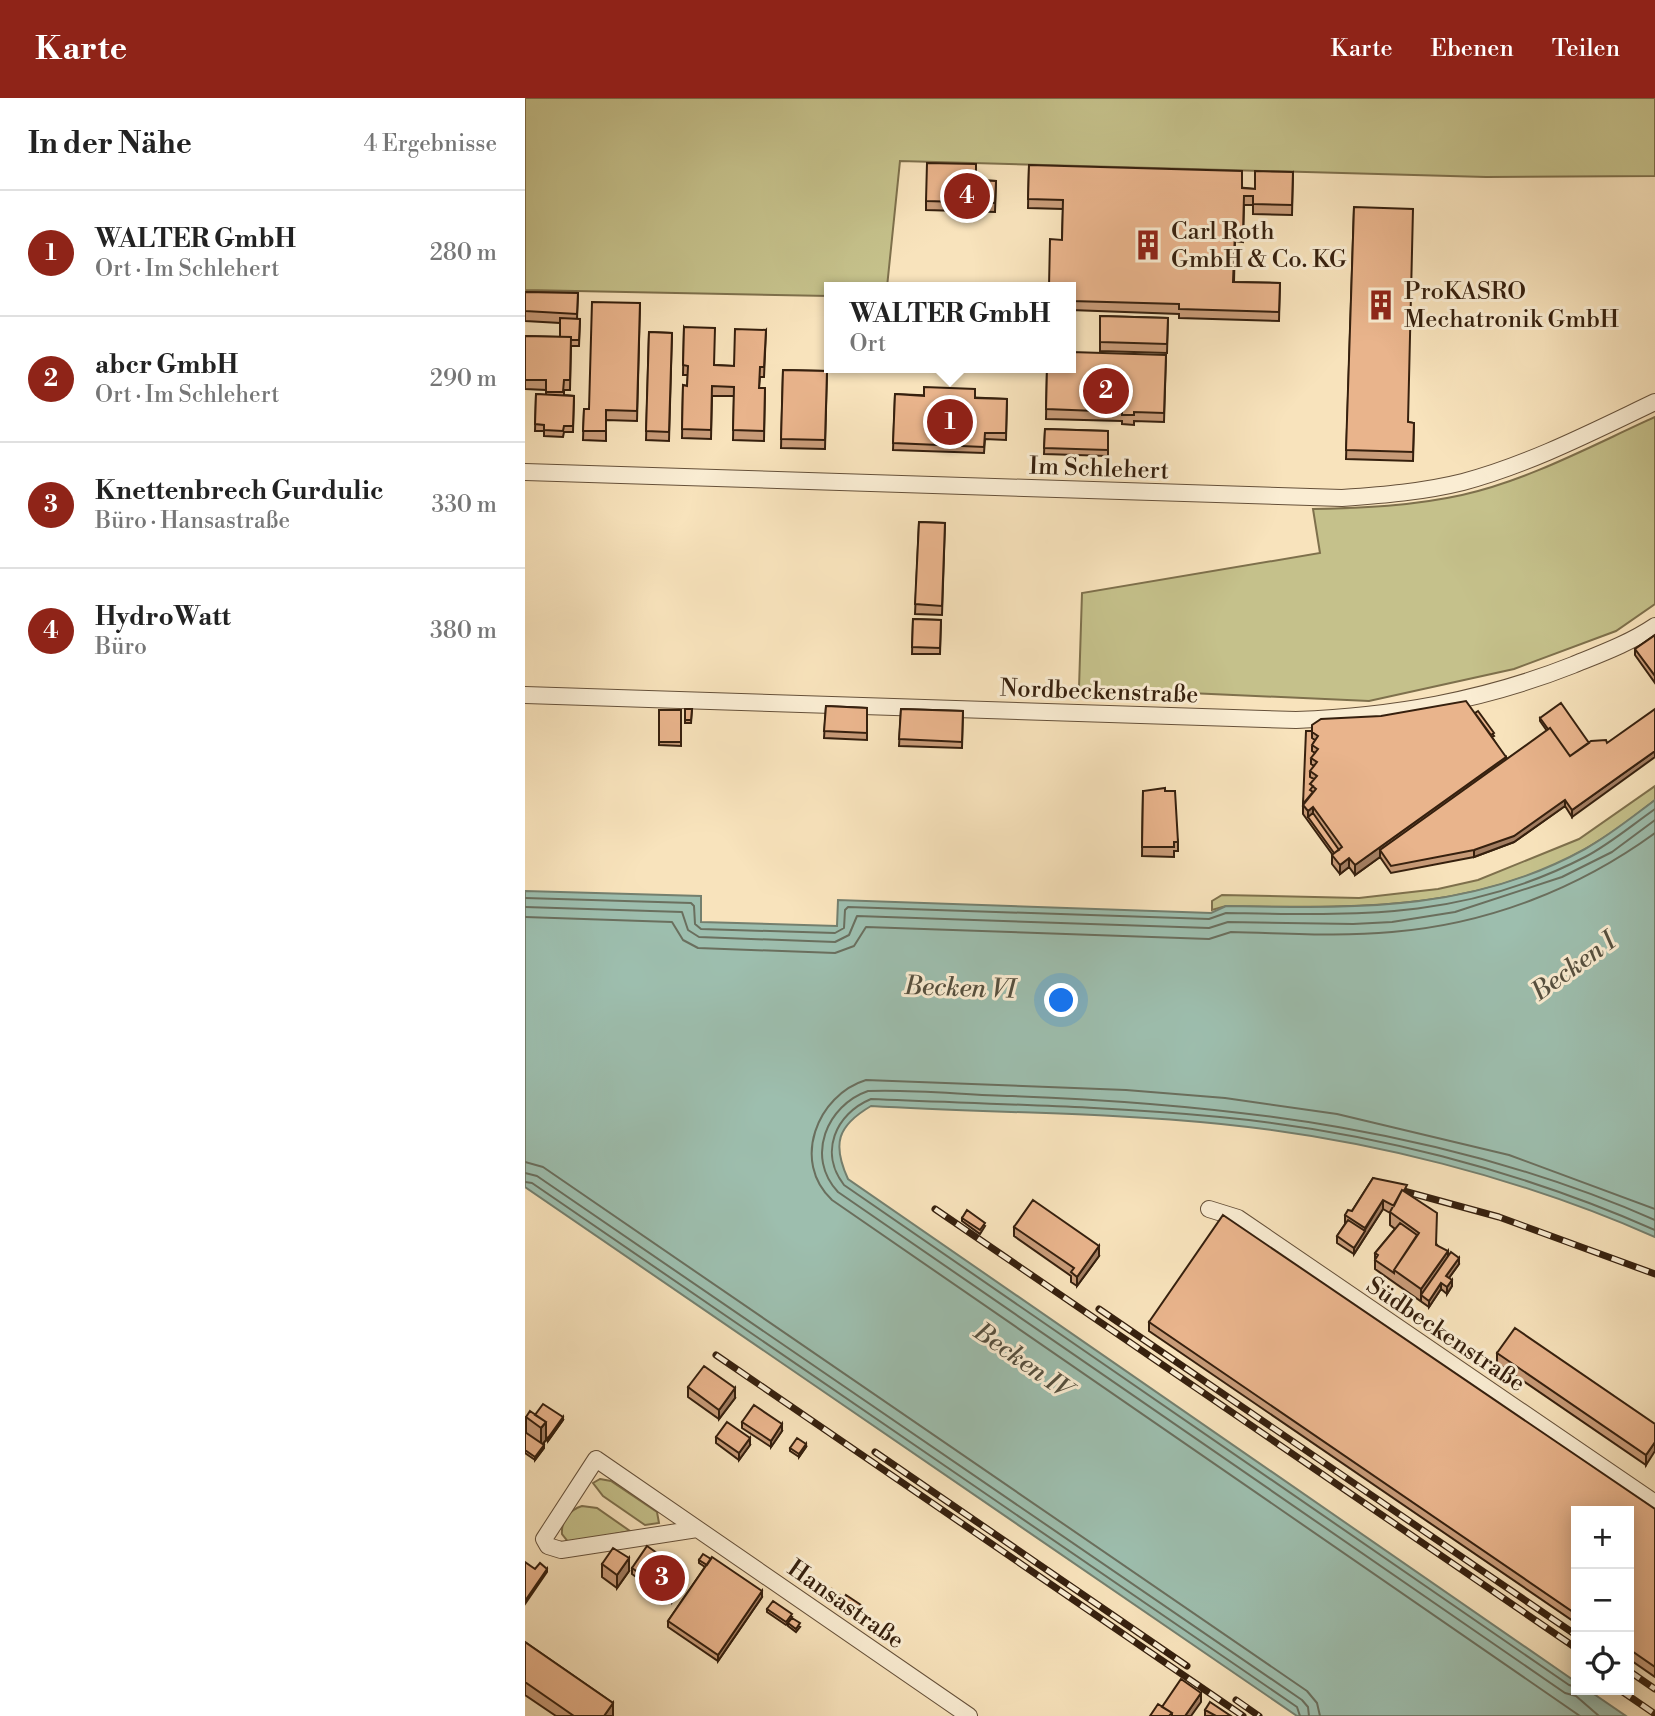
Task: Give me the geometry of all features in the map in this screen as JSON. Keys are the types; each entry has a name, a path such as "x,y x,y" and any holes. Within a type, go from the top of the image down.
{"street":[{"name":"Im Schlehert","path":"525,472 1086,491 1342,498 1376,496 1461,482 1508,468 1655,402"},
{"name":"Nordbeckenstraße","path":"525,695 1296,720 1364,717 1453,704 1522,685 1596,655 1655,626"},
{"name":"Südbeckenstraße","path":"1209,1209 1238,1218 1655,1503"},
{"name":"Hansastraße","path":"697,1529 561,1550 548,1546 544,1539 596,1459 969,1716"}],"shaded area":[{"path":"525,98 1655,98 1655,176 1486,177 900,161 888,282 824,282 824,296 525,290"},
{"path":"1655,417 1655,604 1616,631 1514,669 1369,701 1079,688 1082,593 1320,553 1313,509 1406,504 1462,495 1512,480 1560,461"},
{"path":"1655,786 1655,800 1610,834 1560,863 1515,881 1420,901 1323,907 1226,906 1212,910 1212,901 1222,895 1359,898 1438,889 1478,880 1579,839"},
{"path":"600,1479 611,1481 657,1512 659,1523 645,1525 603,1496 593,1483"},
{"path":"582,1506 597,1508 630,1531 569,1543 562,1534 564,1520"}],"water":[{"path":"1655,800 1655,1237 1550,1196 1442,1164 1332,1140 1221,1124 1134,1117 871,1106 851,1121 839,1146 848,1179 1571,1679 1571,1695 1595,1695 1626,1716 1297,1716 525,1187 525,891 701,896 701,922 837,926 838,900 1211,913 1226,906 1365,906 1454,896 1498,885 1541,870 1585,849"}],"building":[{"path":"927,163 976,164 976,180 996,181 995,203 926,201"},
{"name":"Carl Roth GmbH & Co. KG","path":"1029,165 1242,171 1242,188 1255,189 1255,171 1293,172 1292,205 1253,204 1253,196 1244,196 1243,232 1235,232 1233,282 1280,283 1279,312 1179,309 1179,304 1076,301 1076,282 1049,282 1050,239 1062,240 1063,200 1028,199"},
{"name":"ProKASRO Mechatronik GmbH","path":"1354,207 1413,209 1408,422 1414,423 1413,452 1346,450"},
{"path":"525,292 578,293 577,314 525,311"},
{"path":"592,302 640,303 637,411 606,410 606,431 583,431 584,409 589,409"},
{"path":"1100,316 1168,318 1167,344 1100,342"},
{"path":"560,318 580,319 579,340 560,337"},
{"path":"684,327 715,328 714,365 734,366 735,329 766,330 764,367 760,367 759,388 765,388 764,431 733,430 734,387 712,386 711,430 682,429 683,385 687,386 688,366 683,365"},
{"path":"649,332 672,333 669,432 646,431"},
{"path":"525,336 571,337 570,380 564,380 563,392 546,392 546,380 525,380"},
{"path":"1076,352 1166,355 1164,413 1134,412 1134,415 1122,415 1122,412 1046,409 1047,373 1076,373"},
{"path":"783,370 824,371 827,373 825,440 781,439"},
{"path":"924,387 975,389 975,398 1007,399 1006,433 985,433 984,447 893,443 895,394 924,396"},
{"path":"536,394 574,396 573,426 564,426 563,431 544,430 544,425 535,424"},
{"path":"1045,429 1108,431 1108,450 1044,448"},
{"path":"919,522 945,523 942,606 915,604"},
{"path":"913,619 941,620 940,648 912,647"},
{"path":"1655,635 1655,676 1635,649"},
{"path":"1466,701 1506,757 1355,865 1349,858 1340,865 1332,855 1342,847 1313,807 1308,811 1303,805 1316,789 1310,784 1317,776 1310,771 1317,762 1311,758 1318,749 1312,745 1318,736 1312,732 1312,725 1321,719 1381,716"},
{"path":"1561,703 1589,743 1570,756 1540,718"},
{"path":"826,706 867,708 867,733 824,731"},
{"path":"685,709 692,709 691,720 685,720"},
{"path":"901,709 963,711 962,742 899,739"},
{"path":"1655,709 1655,751 1572,810 1565,800 1514,836 1474,850 1391,866 1380,850 1550,728 1570,756 1591,741 1606,740 1607,743"},
{"path":"659,710 681,710 681,742 659,742"},
{"path":"1478,711 1494,733 1491,735 1475,713"},
{"path":"1306,731 1312,731 1312,738 1315,740 1312,751 1315,753 1311,758 1311,764 1314,766 1310,771 1310,777 1314,779 1310,784 1313,786 1310,790 1313,792 1303,804"},
{"path":"1165,788 1165,791 1175,791 1178,842 1174,842 1174,847 1142,847 1143,791"},
{"path":"1313,813 1339,850 1334,853 1308,817"},
{"path":"1373,1178 1407,1185 1394,1206 1383,1200 1365,1228 1345,1215 1348,1210 1352,1211"},
{"path":"1402,1190 1437,1213 1436,1245 1448,1251 1421,1289 1394,1270 1419,1233 1390,1212"},
{"path":"1033,1200 1099,1246 1077,1277 1071,1272 1074,1268 1014,1227"},
{"path":"967,1210 985,1223 980,1230 962,1218"},
{"path":"1223,1215 1655,1509 1655,1667 1634,1652 1634,1506 1571,1506 1571,1611 1149,1322"},
{"path":"1348,1220 1365,1231 1354,1248 1337,1236"},
{"path":"1400,1223 1417,1235 1394,1273 1375,1260 1378,1255 1375,1253"},
{"path":"1451,1252 1459,1258 1446,1276 1452,1280 1447,1287 1441,1283 1429,1301 1421,1295"},
{"path":"1515,1328 1655,1424 1655,1442 1646,1455 1497,1353"},
{"path":"704,1366 735,1388 719,1410 688,1387"},
{"path":"543,1404 563,1417 548,1438 546,1422 535,1415"},
{"path":"754,1405 782,1424 771,1441 742,1422"},
{"path":"530,1411 546,1422 541,1428 526,1417"},
{"path":"727,1422 750,1438 739,1453 716,1437"},
{"path":"525,1432 544,1445 535,1457 525,1450"},
{"path":"797,1438 806,1444 799,1454 790,1448"},
{"path":"647,1546 687,1574 672,1596 632,1568"},
{"path":"613,1548 629,1558 617,1575 602,1564"},
{"path":"703,1554 711,1559 707,1565 699,1560"},
{"path":"712,1557 762,1591 718,1655 668,1621"},
{"path":"525,1562 535,1569 540,1563 547,1569 525,1601"},
{"path":"832,1589 840,1595 836,1600 828,1594"},
{"path":"846,1595 861,1605 855,1614 840,1604"},
{"path":"773,1601 792,1614 786,1622 767,1609"},
{"path":"792,1618 800,1623 796,1629 788,1623"},
{"path":"525,1642 613,1703 604,1716 574,1716 525,1682"},
{"path":"1181,1679 1201,1693 1185,1716 1172,1716 1172,1713 1162,1707"},
{"path":"1210,1702 1231,1716 1216,1716 1205,1710"},
{"path":"1158,1704 1172,1713 1169,1716 1150,1716"}],"railway":[{"path":"1389,1187 1499,1217 1655,1274"},
{"path":"935,1209 1571,1645"},
{"path":"1099,1309 1572,1632"},
{"path":"716,1355 1243,1716"},
{"path":"875,1452 1187,1666"},
{"path":"1634,1674 1655,1689"},
{"path":"1627,1695 1655,1714"},
{"path":"1236,1700 1259,1716"}],"place":[{"name":"HydroWatt","path":"967,196"},
{"name":"Carl Roth GmbH & Co. KG","path":"1148,245"},
{"name":"ProKASRO Mechatronik GmbH","path":"1381,305"},
{"name":"abcr GmbH","path":"1106,391"},
{"name":"WALTER GmbH","path":"950,422"},
{"name":"Knettenbrech Gurdulic","path":"662,1578"}],"water label":[{"name":"Becken I","path":"1573,966"},
{"name":"Becken VI","path":"960,987"},
{"name":"Becken IV","path":"1023,1360"}]}
